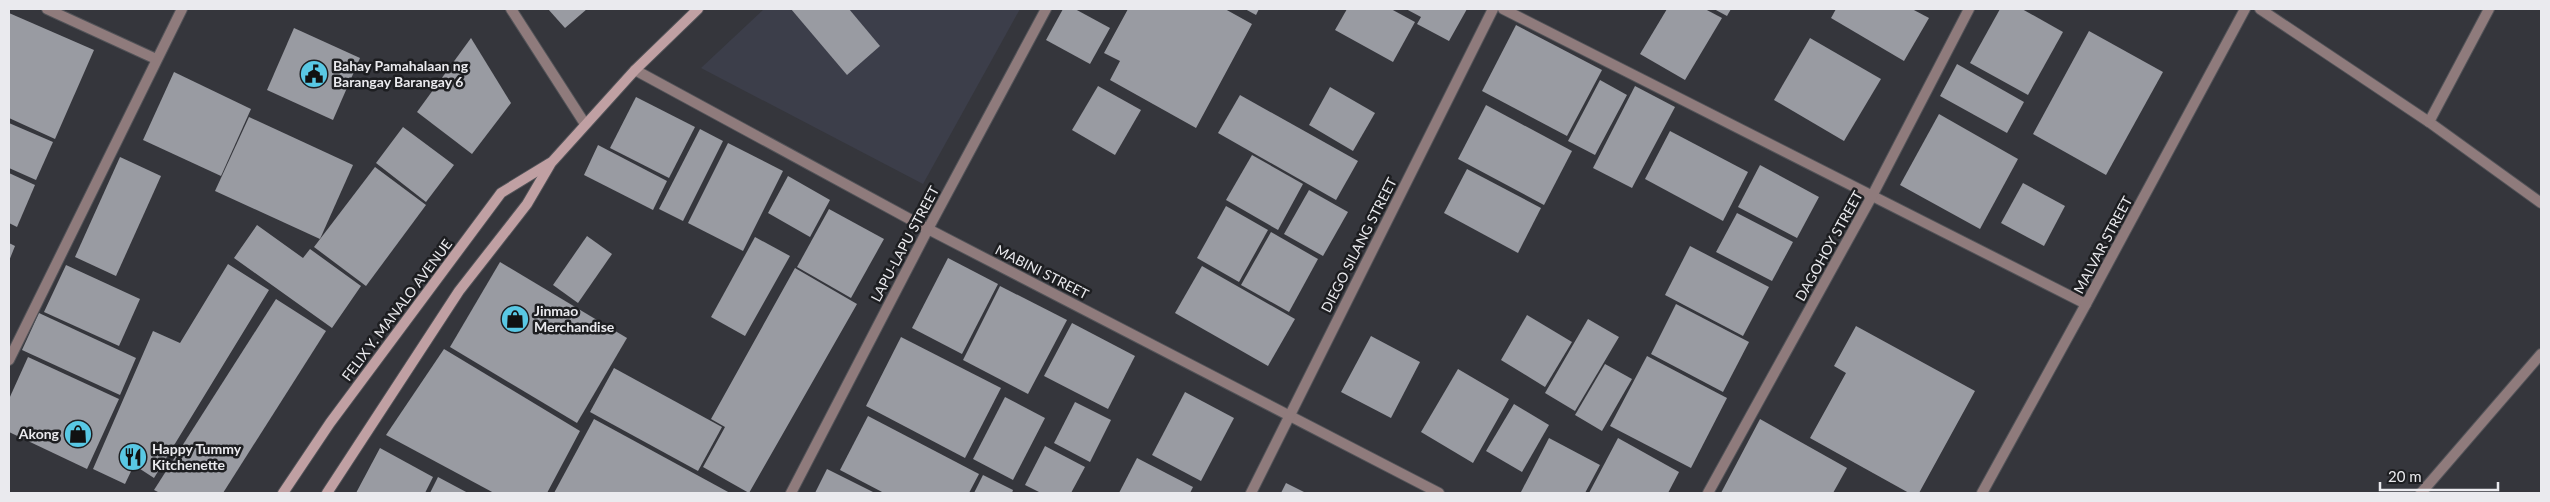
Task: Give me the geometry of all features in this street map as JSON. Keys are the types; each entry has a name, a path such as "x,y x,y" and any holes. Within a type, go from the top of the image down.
{"main road":[{"name":"FELIX Y. MANALO AVENUE","path":"327,493 459,291 527,204 551,163 635,70 698,9"},
{"name":"FELIX Y. MANALO AVENUE","path":"283,493 330,423 501,193 551,163"}],"street":[{"path":"48,9 156,59"},
{"path":"9,360 182,9"},
{"path":"511,9 585,124"},
{"name":"LAPU-LAPU STREET","path":"791,493 928,229 1046,9"},
{"name":"DIEGO SILANG STREET","path":"1251,493 1493,9"},
{"path":"1503,9 2086,304"},
{"name":"DAGOHOY STREET","path":"1708,493 1872,196 1969,9"},
{"name":"MALVAR STREET","path":"1982,493 2245,9"},
{"path":"2260,9 2429,122 2541,203"},
{"path":"2429,122 2489,9"},
{"name":"MABINI STREET","path":"635,70 928,229 1439,493"},
{"path":"2421,493 2541,354"}],"shaded area":[{"path":"764,9 1020,9 923,184 701,68"}],"building":[{"path":"548,9 587,9 565,28"},
{"path":"791,9 849,9 880,46 847,75"},
{"path":"1063,9 1075,9 1110,28 1090,64 1046,40"},
{"path":"1128,9 1225,9 1252,24 1196,128 1110,80 1120,61 1104,53"},
{"path":"1245,9 1259,9 1256,15"},
{"path":"1347,9 1391,9 1415,22 1393,62 1335,30"},
{"path":"1406,9 1467,9 1449,41 1417,24 1421,17"},
{"path":"1667,9 1705,9 1722,18 1685,80 1640,54"},
{"path":"1714,9 1731,9 1727,16"},
{"path":"1836,9 1912,9 1929,18 1904,61 1831,18"},
{"path":"2000,9 2022,9 2063,32 2028,95 1970,63"},
{"path":"9,13 94,50 55,139 9,118"},
{"path":"1516,25 1602,70 1567,136 1482,91"},
{"name":"Bahay Pamahalaan ng Barangay Barangay 6","path":"294,28 360,58 333,120 267,90"},
{"path":"2089,31 2163,72 2106,175 2033,134"},
{"path":"471,38 511,103 472,154 417,112"},
{"path":"1810,38 1881,79 1844,141 1774,100"},
{"path":"1957,64 2024,102 2007,133 1940,96"},
{"path":"174,72 251,109 221,176 143,140"},
{"path":"1600,80 1627,95 1595,155 1568,141"},
{"path":"1098,86 1141,110 1115,155 1072,130"},
{"path":"1635,86 1675,107 1632,188 1593,168"},
{"path":"1330,87 1375,113 1353,151 1309,125"},
{"path":"1240,95 1358,161 1336,200 1218,133"},
{"path":"636,97 695,127 669,178 610,148"},
{"path":"1486,105 1572,151 1544,205 1458,159"},
{"path":"1939,114 2018,159 1980,229 1900,185"},
{"path":"249,117 353,165 320,239 215,191"},
{"path":"9,123 53,142 36,180 9,168"},
{"path":"403,127 454,165 426,202 376,163"},
{"path":"700,129 723,141 683,221 659,209"},
{"path":"1670,131 1748,172 1723,221 1645,179"},
{"path":"728,143 783,171 743,251 688,223"},
{"path":"598,145 667,181 653,210 584,175"},
{"path":"1252,155 1303,184 1278,230 1226,200"},
{"path":"120,157 161,176 116,276 75,257"},
{"path":"1760,165 1819,197 1797,238 1738,207"},
{"path":"375,167 426,205 366,286 314,247"},
{"path":"1467,169 1541,208 1518,253 1444,213"},
{"path":"9,173 35,185 17,227 9,223"},
{"path":"788,176 830,200 810,237 768,213"},
{"path":"2023,183 2065,206 2044,246 2001,223"},
{"path":"1309,190 1348,212 1323,256 1284,234"},
{"path":"1226,206 1268,230 1239,282 1197,258"},
{"path":"829,209 884,239 851,298 797,267"},
{"path":"1737,213 1793,242 1772,281 1716,252"},
{"path":"257,225 303,258 310,249 361,286 332,328 234,258"},
{"path":"1271,232 1318,259 1289,312 1241,285"},
{"path":"587,236 612,254 578,303 553,285"},
{"path":"755,237 790,256 745,336 711,317"},
{"path":"9,243 15,246 9,261"},
{"path":"1690,246 1769,287 1743,336 1665,295"},
{"path":"948,258 998,284 962,354 912,328"},
{"path":"500,262 627,338 577,423 450,347"},
{"path":"228,264 269,290 154,478 134,465 125,484 93,469 153,331 180,343"},
{"path":"66,265 140,299 119,346 44,312"},
{"path":"1202,266 1295,319 1268,366 1175,313"},
{"path":"795,268 857,304 749,493 703,467 725,427 711,419"},
{"path":"1000,286 1067,320 1028,394 963,360"},
{"path":"276,299 326,331 223,493 160,493 154,490"},
{"path":"1676,304 1749,342 1723,392 1651,354"},
{"path":"39,313 136,358 120,395 22,350"},
{"path":"1527,315 1572,342 1545,387 1501,360"},
{"path":"1588,319 1619,337 1575,411 1545,393"},
{"path":"1072,323 1135,356 1108,409 1044,376"},
{"path":"1856,326 1975,391 1919,493 1909,493 1810,438 1846,373 1834,366"},
{"path":"1371,336 1420,362 1391,418 1341,392"},
{"path":"901,337 1001,388 965,458 866,406"},
{"path":"444,349 580,431 547,493 494,493 386,435"},
{"path":"1647,356 1727,398 1691,468 1610,426"},
{"path":"28,357 119,399 87,469 9,432 9,399"},
{"path":"1605,364 1632,379 1602,431 1575,415"},
{"path":"614,368 722,427 698,471 590,412"},
{"path":"1458,369 1509,399 1473,463 1421,432"},
{"path":"1185,392 1234,418 1201,481 1152,455"},
{"path":"1005,397 1045,418 1013,480 973,459"},
{"path":"1075,402 1111,420 1090,462 1054,443"},
{"path":"1514,404 1549,425 1522,472 1486,451"},
{"path":"868,416 979,474 969,493 884,493 840,470"},
{"path":"594,419 730,493 554,493"},
{"path":"1760,419 1847,468 1833,493 1721,493"},
{"path":"1549,438 1600,465 1585,493 1521,492"},
{"path":"1618,438 1679,472 1668,493 1589,493"},
{"path":"1045,446 1085,467 1071,493 1041,493 1025,485"},
{"path":"380,448 433,477 425,493 356,493"},
{"path":"1137,458 1193,487 1190,493 1119,493"},
{"path":"827,469 875,493 815,493"},
{"path":"983,475 1013,490 1012,493 974,493"},
{"path":"438,477 468,493 430,493"},
{"path":"1286,483 1306,493 1281,493"}],"place":[{"name":"Bahay Pamahalaan ng Barangay Barangay 6","path":"314,74"},
{"name":"Jinmao Merchandise","path":"515,319"},
{"name":"Akong","path":"78,434"},
{"name":"Happy Tummy Kitchenette","path":"133,457"}]}
